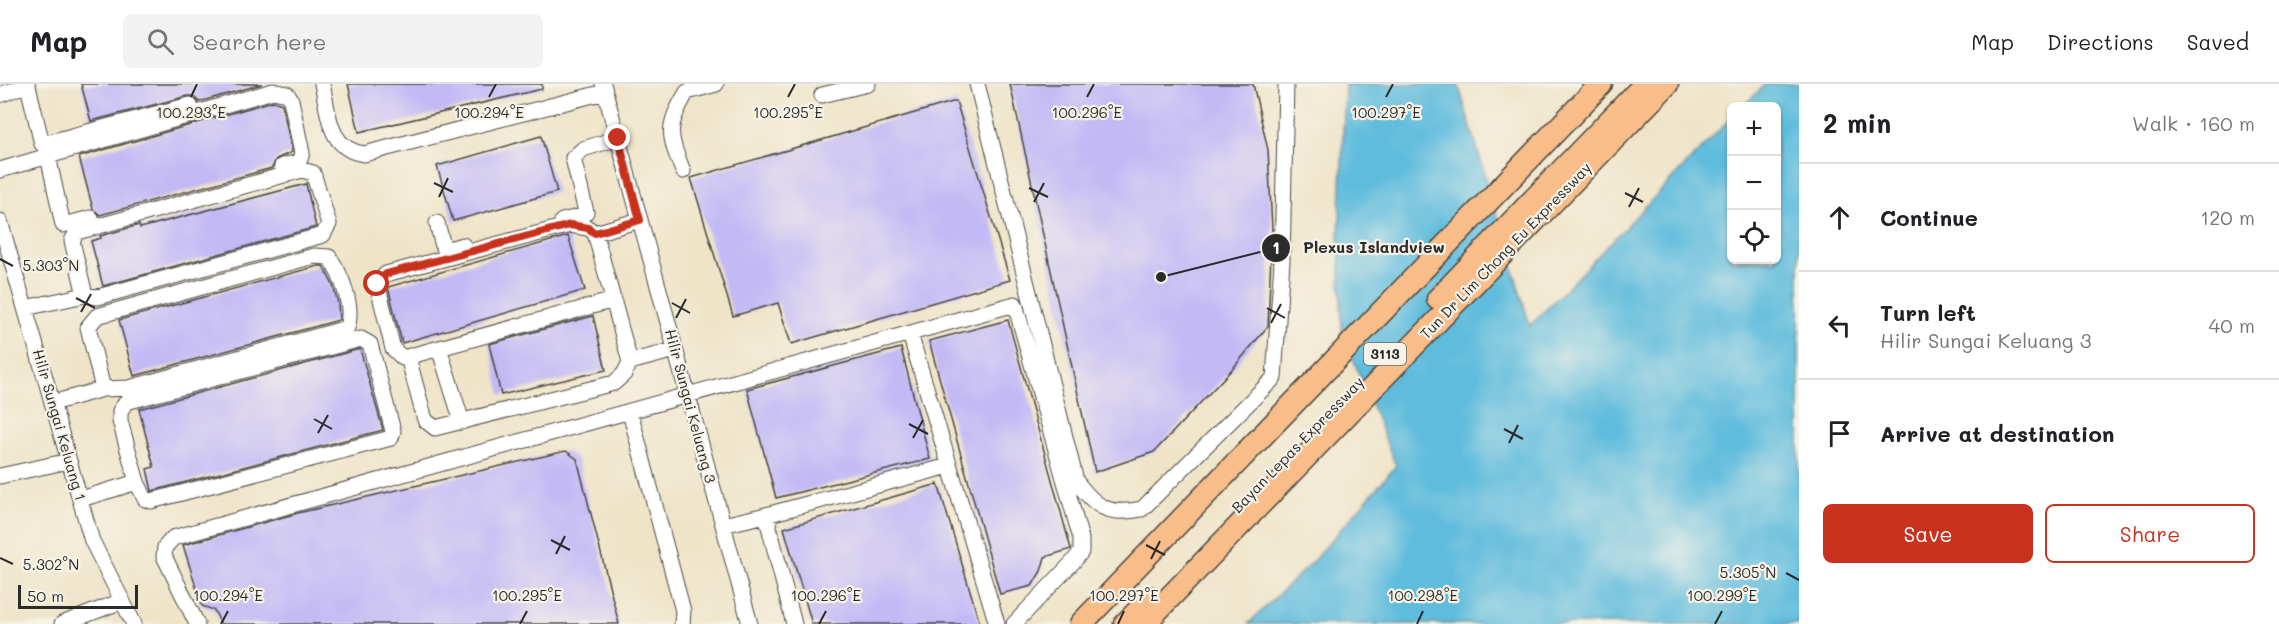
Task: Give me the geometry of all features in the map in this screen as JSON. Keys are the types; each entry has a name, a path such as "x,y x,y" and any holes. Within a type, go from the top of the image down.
{"highway":[{"name":"3113","path":"1082,624 1600,84"},
{"name":"Bayan Lepas Expressway","path":"1098,624 1617,84"},
{"name":"Bayan Lepas Expressway","path":"1125,624 1645,84"},
{"name":"Tun Dr Lim Chong Eu Expressway","path":"1144,624 1667,84"}],"street":[{"path":"0,95 27,85 42,144 267,84"},
{"path":"322,84 332,129 339,142 344,149 364,154 604,88"},
{"path":"682,171 670,139 674,114 687,92 716,84"},
{"path":"822,95 868,84"},
{"path":"977,84 1076,481 1090,500 1108,510 1122,513 1142,509 1274,378 1282,261 1286,84"},
{"name":"Hilir Sungai Keluang 3","path":"604,88 750,624"},
{"path":"0,170 48,156 273,91 286,94 291,100 302,153 299,162 63,225 48,156"},
{"path":"437,223 443,246 447,249 582,216 587,207 573,158 583,149 618,138"},
{"path":"25,308 85,295 98,297 323,235 329,224 313,173 302,170 77,232 72,241 85,295"},
{"name":"Hilir Sungai Keluang 1","path":"0,220 2,234 92,540 134,624"},
{"path":"595,233 640,220"},
{"path":"408,357 427,424 440,428 614,383 624,374 630,362 614,300 595,233 588,228 570,225 382,276 378,288 393,349 398,356 408,357 614,300"},
{"path":"52,403 103,389 129,388 347,328 351,317 339,270 329,257 314,256 97,316 88,327 103,389"},
{"path":"197,624 164,556 165,548 173,538 1015,304 1081,545 1081,552 1014,624"},
{"path":"910,334 997,624"},
{"path":"361,339 370,344 393,430 391,438 151,501 145,500 137,482 120,421 120,411 126,402 361,339"},
{"path":"439,348 462,422"},
{"path":"630,362 675,350"},
{"path":"630,412 683,611 682,624"},
{"path":"0,476 69,461"},
{"path":"723,525 949,466"},
{"path":"81,499 137,482"},
{"path":"766,515 794,624"},
{"path":"62,624 122,601"}],"water":[{"path":"1345,84 1458,84 1530,326 1727,122 1727,264 1781,264 1781,102 1747,102 1766,84 1799,84 1799,624 1248,624 1315,559 1396,466 1342,331 1339,239"}],"building":[{"path":"81,84 262,84 199,102 193,96 188,96 91,121"},
{"path":"348,84 542,84 542,89 359,132"},
{"path":"1010,84 1253,84 1268,150 1272,229 1268,326 1235,366 1154,452 1095,472"},
{"path":"273,101 282,104 292,152 276,159 272,168 100,215 93,209 79,157"},
{"path":"956,101 1010,280 791,344 778,303 733,316 691,178"},
{"path":"541,136 557,192 453,221 437,166"},
{"path":"306,184 316,227 103,286 91,241 101,238 100,236 139,225 140,228"},
{"path":"568,236 585,290 402,343 388,287"},
{"path":"323,266 333,285 338,303 339,320 134,376 119,320"},
{"path":"593,316 606,370 501,395 489,344"},
{"path":"1008,320 1071,549 1045,557 1041,571 1032,586 1000,594 929,341"},
{"path":"901,348 930,459 776,498 747,389"},
{"path":"360,349 383,430 152,491 147,469 154,467 139,409"},
{"path":"566,451 577,459 619,624 221,624 214,610 202,606 183,545 298,513"},
{"path":"938,484 980,624 812,624 784,528"}],"place":[{"name":"Plexus Islandview","path":"1161,277"}],"route":[{"path":"377,284 379,279 386,274 570,225 588,228 595,233 640,220 618,138"}]}
